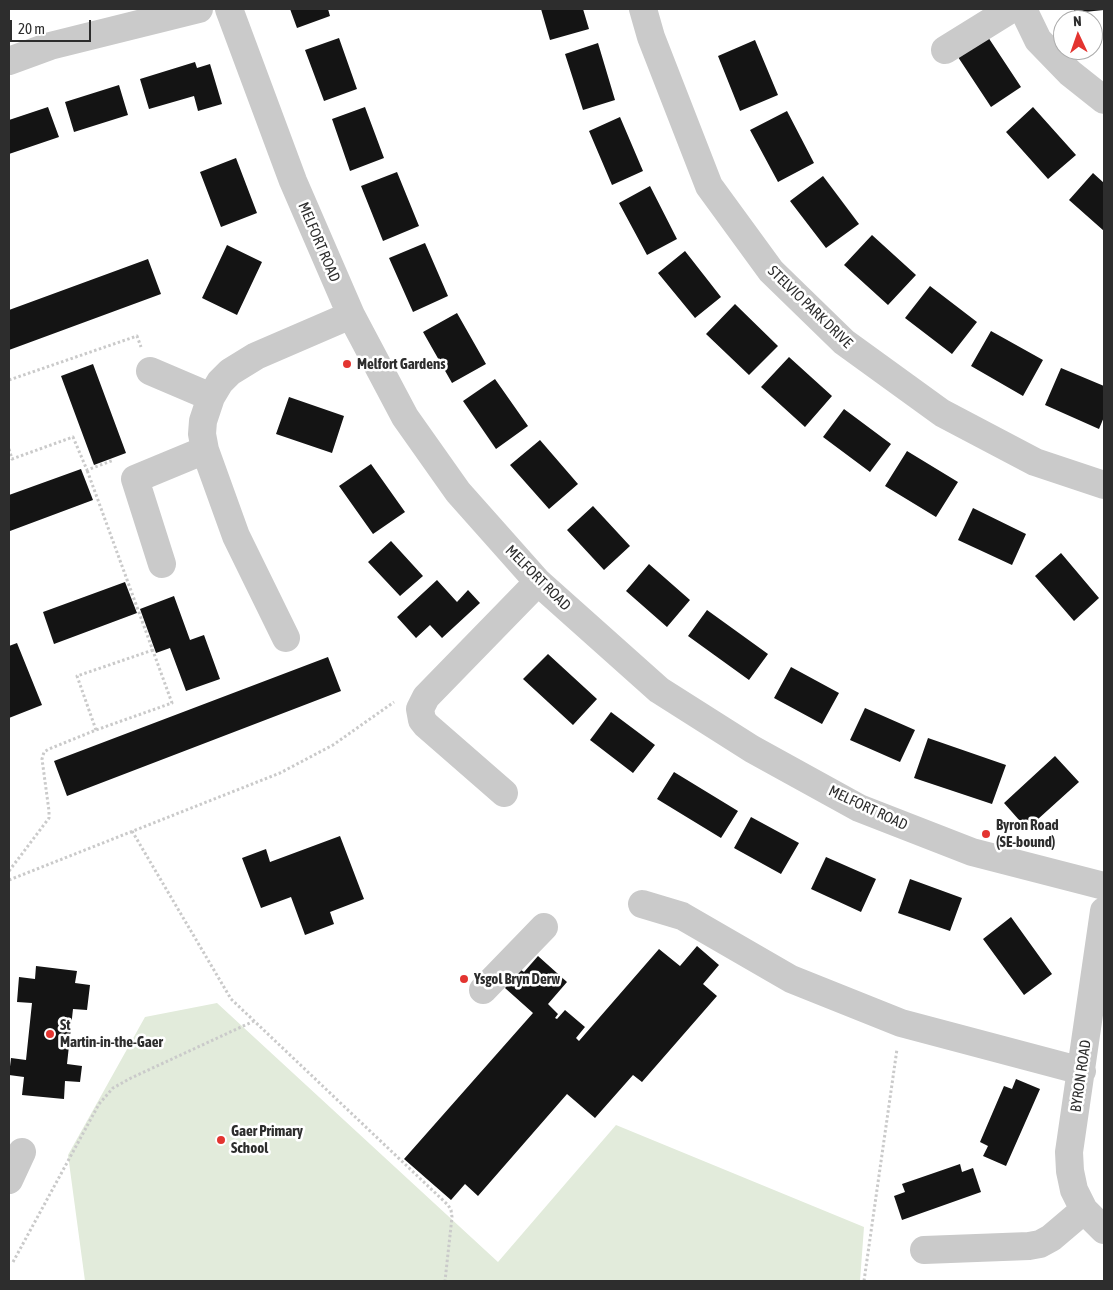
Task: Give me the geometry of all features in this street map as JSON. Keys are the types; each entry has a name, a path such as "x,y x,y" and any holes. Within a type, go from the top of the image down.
{"street":[{"path":"9,61 50,46 199,9"},
{"name":"MELFORT ROAD","path":"229,9 292,181 351,315 410,424 458,492 538,582 659,690 752,749 859,808 972,852 1104,886"},
{"name":"STELVIO PARK DRIVE","path":"643,9 651,37 709,186 771,271 844,342 942,413 1035,462 1104,485"},
{"path":"945,50 1011,9"},
{"path":"1023,9 1038,40 1070,73 1104,100"},
{"path":"286,638 236,536 205,450 202,434 204,421 211,397 220,382 230,372 243,363 351,315"},
{"path":"150,371 211,397"},
{"path":"162,564 135,480 205,450"},
{"path":"504,793 426,725 420,715 420,709 426,697 538,582"},
{"path":"642,904 682,916 791,979 900,1023 1082,1071"},
{"name":"BYRON ROAD","path":"1104,911 1069,1152 1074,1190 1084,1210 1104,1230"},
{"path":"483,990 544,927"},
{"path":"9,1180 22,1152"},
{"path":"924,1250 1040,1244 1051,1238 1084,1210"}],"path":[{"path":"9,380 136,336 150,371"},
{"path":"9,449 11,459 73,437 87,470 172,703 96,730 44,752 42,759 49,818 9,871"},
{"path":"87,470 121,457"},
{"path":"96,730 78,676 153,650"},
{"path":"9,880 280,773 333,745 387,708 400,696"},
{"path":"132,831 226,992 254,1021 448,1205 452,1217 445,1281"},
{"path":"13,1262 99,1104 113,1088 254,1021"},
{"path":"864,1281 900,1023"}],"green space":[{"name":"Gaer Primary School","path":"217,1003 498,1262 616,1125 864,1227 860,1281 85,1281 68,1155 145,1017"}],"building":[{"path":"290,9 328,9 330,16 297,28"},
{"path":"541,9 583,9 589,29 550,40"},
{"path":"1074,9 1104,9 1103,10"},
{"path":"986,34 1021,87 991,107 956,54"},
{"path":"339,38 357,89 324,101 305,50"},
{"path":"755,40 778,95 740,111 718,56"},
{"path":"598,43 615,100 583,110 565,54"},
{"path":"195,62 197,68 210,64 222,104 198,111 194,96 149,109 140,79"},
{"path":"119,85 128,115 74,132 65,102"},
{"path":"48,107 59,137 9,154 9,120"},
{"path":"365,107 384,158 350,171 332,119"},
{"path":"1033,107 1076,155 1048,179 1006,132"},
{"path":"787,111 814,163 778,182 750,130"},
{"path":"620,117 643,171 612,185 589,131"},
{"path":"236,158 257,213 221,227 200,172"},
{"path":"397,172 419,226 383,241 361,186"},
{"path":"1093,173 1104,183 1104,231 1069,200"},
{"path":"823,176 859,224 826,248 790,201"},
{"path":"650,186 677,239 647,255 619,203"},
{"path":"872,235 916,275 888,305 844,265"},
{"path":"425,243 448,296 413,312 389,258"},
{"path":"227,245 262,262 237,315 202,298"},
{"path":"685,251 721,297 695,318 658,273"},
{"path":"148,259 161,294 9,350 9,310"},
{"path":"930,286 977,322 952,354 905,318"},
{"path":"735,304 778,346 749,375 706,334"},
{"path":"457,313 486,364 452,383 423,332"},
{"path":"991,331 1043,360 1023,396 971,366"},
{"path":"789,357 832,396 805,427 761,387"},
{"path":"93,364 126,453 94,465 61,376"},
{"path":"1061,368 1104,386 1104,417 1099,429 1045,405"},
{"path":"495,379 528,426 496,449 463,401"},
{"path":"289,397 344,416 332,453 276,434"},
{"path":"844,409 891,444 870,472 823,437"},
{"path":"540,440 578,484 549,509 510,465"},
{"path":"907,451 958,482 936,517 885,486"},
{"path":"371,464 405,512 373,534 339,486"},
{"path":"81,469 93,500 10,531 9,495"},
{"path":"593,506 630,546 604,570 567,530"},
{"path":"973,508 1026,534 1012,565 958,540"},
{"path":"391,541 423,576 400,596 368,562"},
{"path":"1061,553 1099,598 1074,621 1035,576"},
{"path":"649,564 690,600 667,627 626,591"},
{"path":"437,580 457,602 468,590 480,603 442,638 430,625 416,638 397,617"},
{"path":"125,582 137,613 54,644 43,612"},
{"path":"174,596 190,640 204,635 220,679 186,691 170,648 156,653 140,609"},
{"path":"707,610 768,654 749,680 688,636"},
{"path":"17,643 42,705 9,718 9,646"},
{"path":"548,654 597,699 573,725 523,679"},
{"path":"328,657 341,691 67,796 54,761"},
{"path":"791,667 839,693 822,724 774,698"},
{"path":"865,708 915,730 900,762 850,740"},
{"path":"611,712 655,745 633,773 590,740"},
{"path":"928,738 1006,765 992,804 914,778"},
{"path":"1055,756 1079,782 1027,829 1004,803"},
{"path":"674,772 738,811 721,838 657,799"},
{"path":"751,817 799,843 781,874 734,848"},
{"path":"340,836 364,899 330,912 334,924 305,935 291,897 261,908 242,858 266,849 270,862"},
{"path":"826,857 876,879 861,912 811,889"},
{"path":"910,879 962,898 950,931 898,913"},
{"path":"1011,917 1052,974 1024,995 983,939"},
{"path":"697,946 719,965 703,984 717,996 642,1082 633,1075 595,1118 567,1094 478,1196 465,1184 451,1200 404,1159 533,1013 505,988 521,970 524,972 538,956 567,982 548,1004 558,1014 555,1018 557,1019 565,1010 585,1027 576,1038 579,1041 659,949 680,966"},
{"name":"St Martin-in-the-Gaer","path":"36,966 77,971 75,983 90,985 87,1010 73,1009 67,1064 82,1066 80,1082 65,1081 64,1099 22,1095 24,1077 9,1075 11,1058 26,1060 32,1003 17,1002 19,977 35,979"},
{"path":"1016,1079 1040,1089 1006,1166 983,1156 988,1146 980,1142 1004,1086 1012,1089"},
{"path":"960,1164 962,1172 973,1168 981,1192 902,1220 894,1196 905,1192 902,1184"}],"place":[{"name":"Melfort Gardens","path":"347,364"},
{"name":"Byron Road (SE-bound)","path":"986,834"},
{"name":"Ysgol Bryn Derw","path":"464,979"},
{"name":"St Martin-in-the-Gaer","path":"50,1034"},
{"name":"Gaer Primary School","path":"221,1140"}]}
